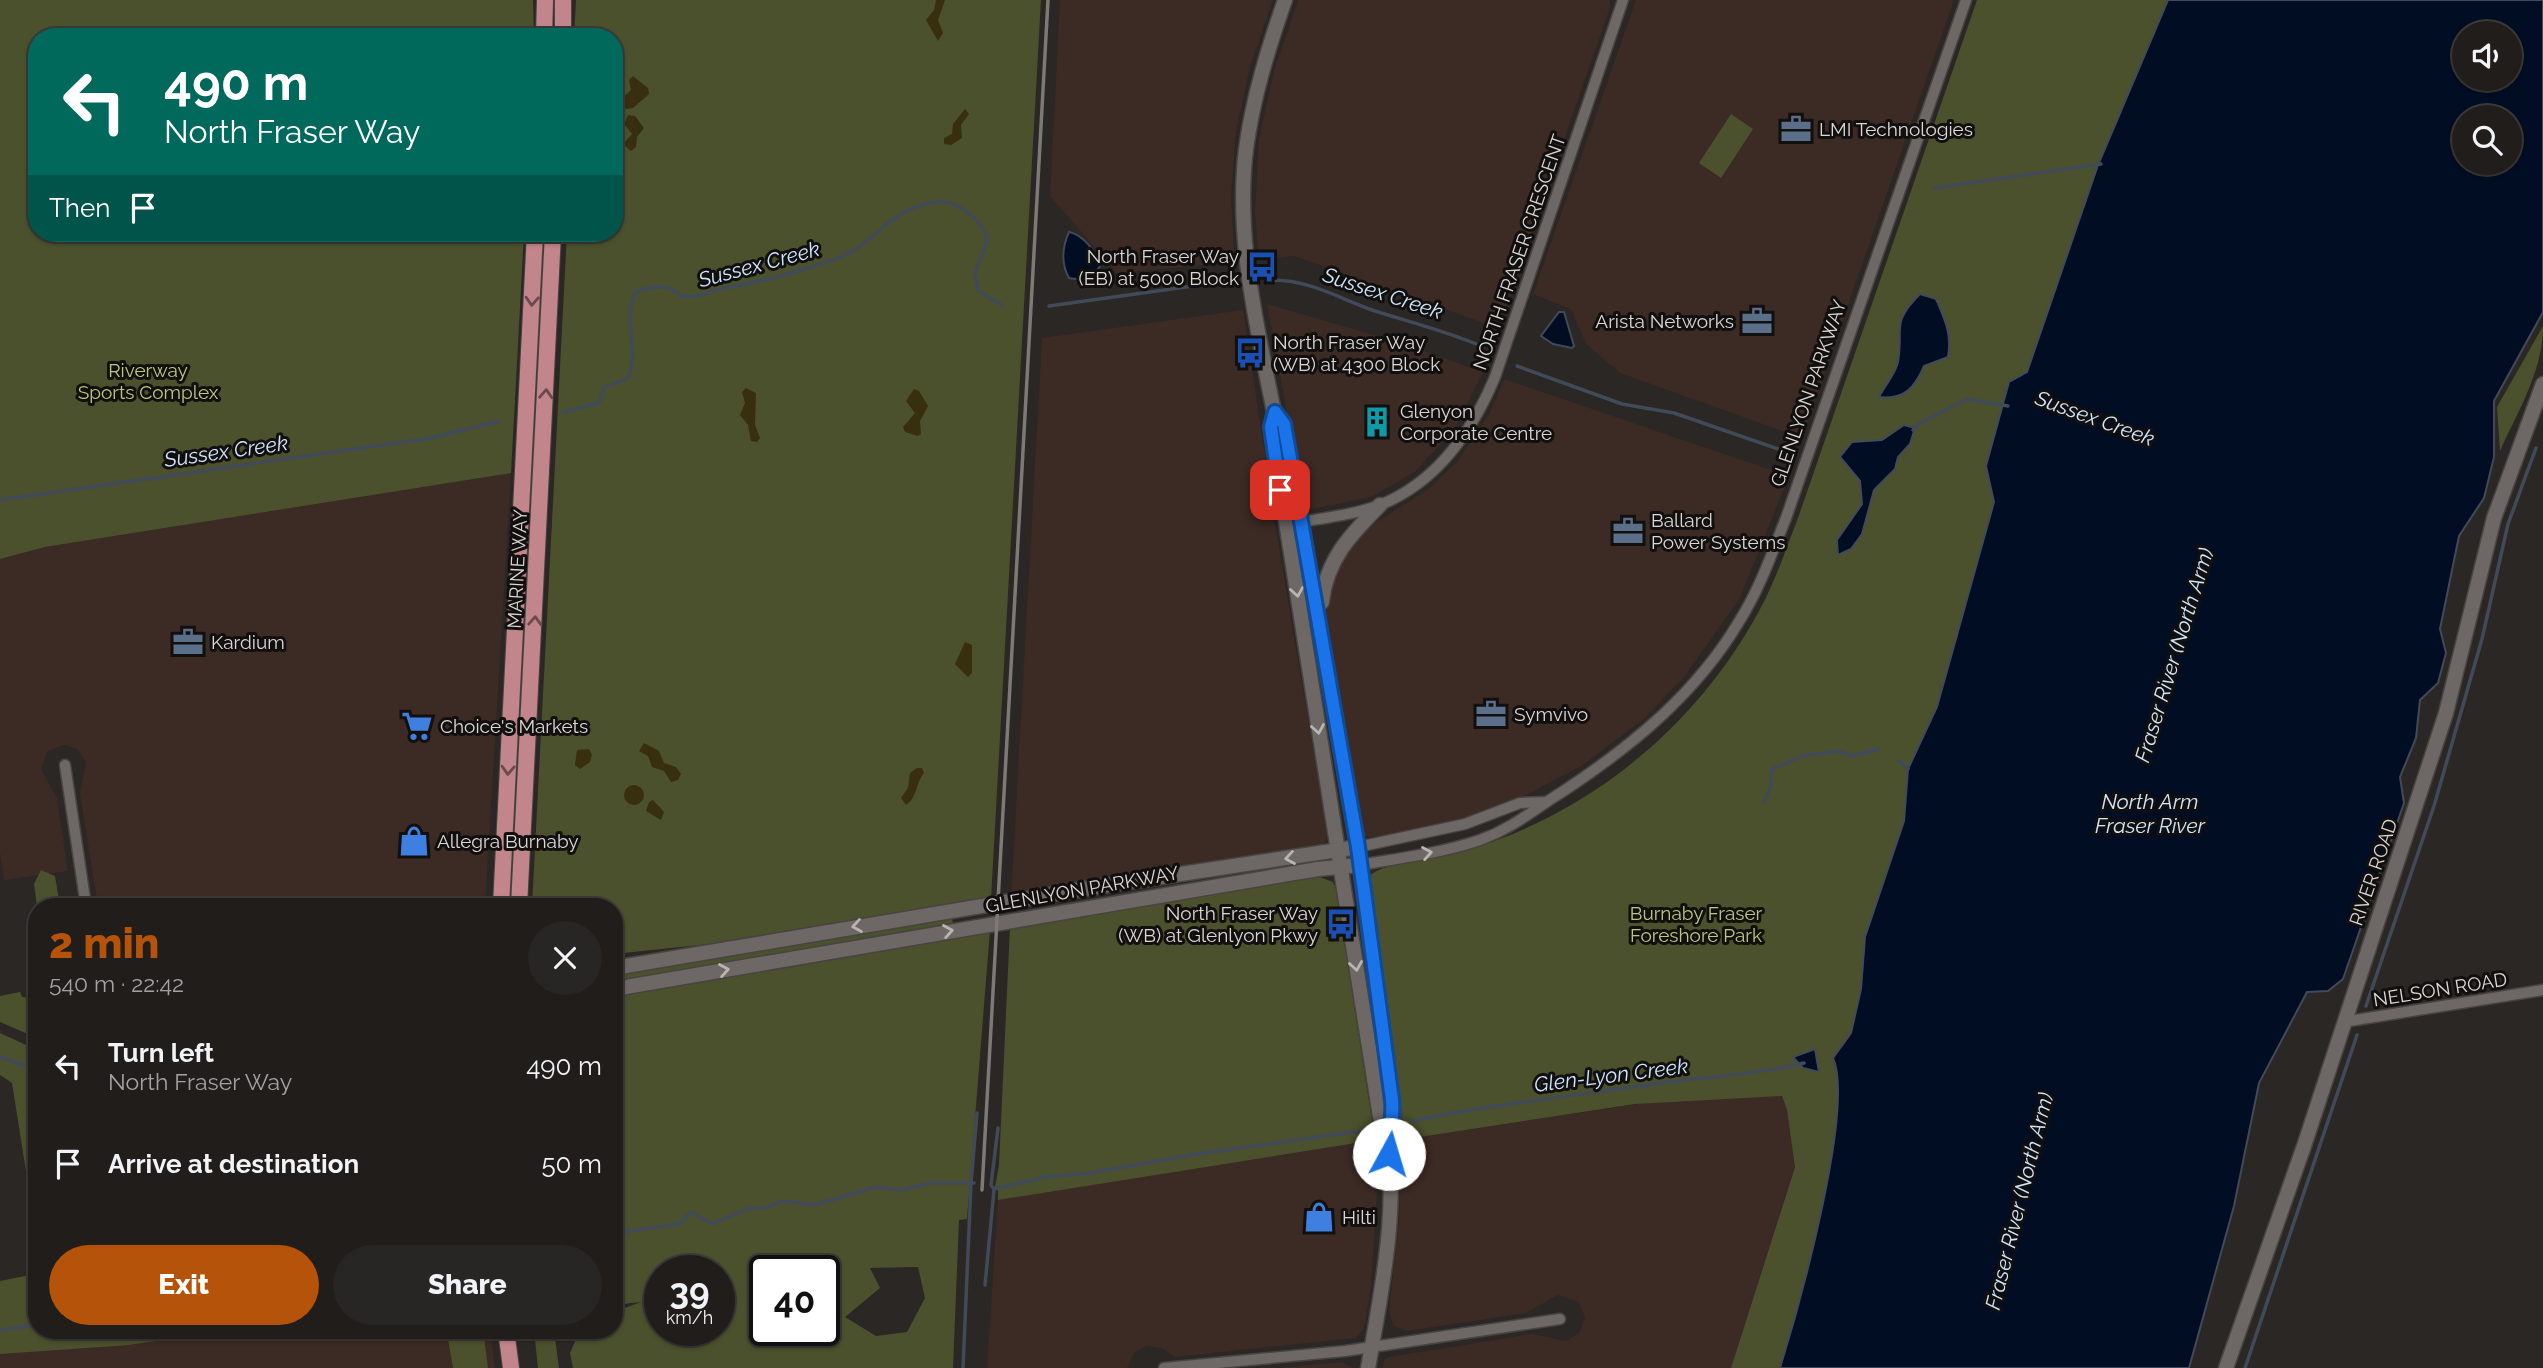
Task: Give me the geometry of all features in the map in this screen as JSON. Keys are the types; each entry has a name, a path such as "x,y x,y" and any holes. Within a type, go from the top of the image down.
{"main road":[{"path":"544,28 545,0"},
{"path":"563,0 563,28"},
{"name":"MARINE WAY","path":"501,898 535,242"},
{"name":"MARINE WAY","path":"519,898 554,242"},
{"path":"507,1339 511,1368"}],"street":[{"path":"1285,0 1254,102 1246,151 1243,206 1247,249 1275,412 1271,427 1339,866 1380,1117 1388,1138"},
{"name":"NORTH FRASER CRESCENT","path":"1286,524 1380,505 1411,489 1439,466 1470,429 1486,399 1623,0"},
{"name":"GLENLYON PARKWAY","path":"623,987 1440,851 1479,840 1521,822 1546,802 1618,755 1661,717 1714,660 1761,582 1786,518 1966,0"},
{"name":"RIVER ROAD","path":"2226,1368 2304,1146 2446,713 2494,518 2543,384"},
{"path":"1275,412 1284,424 1320,621 1358,847 1393,1108 1388,1138 1388,1228 1368,1368"},
{"path":"1320,621 1324,583 1336,554 1380,505"},
{"path":"65,765 85,898"},
{"name":"GLENLYON PARKWAY","path":"623,966 1070,891 1358,847 1465,824 1520,803 1546,802"},
{"name":"NELSON ROAD","path":"2343,1022 2543,990"},
{"path":"1164,1368 1371,1346 1560,1319"}],"shaded area":[{"path":"1060,0 1273,0 1250,67 1236,132 1231,197 1235,262 1117,273 1050,196"},
{"path":"1298,0 1610,0 1610,8 1498,328 1294,256 1259,260 1255,211 1259,139 1274,71"},
{"path":"1636,0 1954,0 1802,438 1620,373 1586,344 1571,309 1533,294"},
{"path":"1267,304 1401,343 1483,372 1455,428 1415,472 1371,497 1313,509 1303,500"},
{"path":"1243,310 1278,541 1327,831 1326,841 1319,847 1011,896 1042,338"},
{"path":"1504,379 1789,476 1740,598 1685,676 1645,718 1583,765 1517,800 1454,823 1397,835 1363,836 1324,614 1331,575 1362,531 1427,490 1457,462 1491,411"},
{"path":"511,473 485,898 97,898 80,794 86,762 77,749 63,745 47,752 41,769 57,798 68,871 4,880 0,852 0,559 45,547"},
{"path":"1776,1083 1787,1110 1795,1166 1731,1368 1382,1368 1384,1360 1389,1357 1532,1334 1566,1341 1579,1333 1585,1318 1579,1302 1558,1295 1526,1313 1407,1331 1393,1326 1389,1310 1399,1222 1400,1140"},
{"path":"1375,1140 1377,1195 1371,1287 1364,1329 1356,1338 1175,1357 1161,1348 1147,1346 1134,1353 1127,1368 987,1368 998,1200"},
{"path":"28,1333 28,1339 491,1339 495,1368 0,1368 0,1338"},
{"path":"1341,1362 1353,1368 1281,1368"}],"green space":[{"name":"Riverway Sports Complex","path":"0,0 533,0 534,28 28,28 28,242 524,242 511,473 45,547 0,559"},
{"path":"576,0 1041,0 991,899 728,942 623,953 623,898 532,898 567,242 623,242 623,28 574,28"},
{"name":"Burnaby Fraser Foreshore Park","path":"1977,0 2198,0 2083,319 2006,398 2003,409 2025,411 1859,1087 1809,1368 1731,1368 1795,1167 1787,1110 1782,1096 1635,1104 1400,1140 1394,1058 1369,877 1386,867 1470,849 1515,833 1558,812 1599,787 1638,758 1673,726 1705,691 1734,652 1765,600 1798,518"},
{"path":"1731,114 1753,129 1721,178 1699,163"},
{"path":"2543,326 2534,375 2500,451 2497,407"},
{"path":"41,870 55,876 59,898 36,898 34,884"},
{"path":"1320,877 1333,882 1336,889 1375,1140 998,1200 998,1187 995,1187 999,1165 1010,927"},
{"path":"952,917 953,925 623,983 623,974"},
{"path":"990,930 967,1219 959,1220 953,1368 573,1368 570,1353 576,1339 623,1339 623,1309 641,1302 623,1304 623,994","holes":["918,1267 925,1298 907,1332 876,1336 845,1317 880,1288 870,1268"]},
{"path":"20,992 22,997 28,998 28,1034 0,1022 0,996"},
{"path":"0,1033 28,1046 28,1184 12,1083 0,1075"},
{"path":"28,1275 28,1339 169,1339 129,1345 0,1354 0,1281"},
{"path":"448,1339 484,1339 488,1368 453,1368"},
{"path":"535,1339 555,1339 559,1368 538,1368"}],"sand":[{"path":"936,0 945,0 938,20 943,33 938,41 926,20 934,10"},
{"path":"633,76 648,88 649,94 633,108 626,109 623,97 631,90 629,80"},
{"path":"965,109 969,114 961,125 962,138 951,145 944,144 944,138 952,134 953,124"},
{"path":"628,115 635,116 644,128 637,137 636,147 631,151 623,144 632,134 624,124"},
{"path":"746,388 756,393 755,425 760,438 757,442 751,441 748,425 740,415 745,403 742,392"},
{"path":"914,389 919,391 928,406 920,421 921,434 918,436 905,432 903,427 915,413 906,401"},
{"path":"965,642 972,645 972,673 968,677 955,664"},
{"path":"644,743 659,751 664,763 676,767 681,774 678,780 671,782 664,771 652,767 648,756 639,751"},
{"path":"589,749 592,755 590,762 580,769 575,765 577,750"},
{"path":"922,768 924,773 913,798 906,805 901,798 908,788 910,773"},
{"path":"634,785 641,788 644,795 641,802 634,805 627,802 624,795 627,788"},
{"path":"653,800 664,812 661,820 646,811 649,802"}],"water":[{"name":"North Arm Fraser River","path":"2168,0 2543,0 2543,312 2494,401 2494,457 2484,498 2459,536 2440,629 2446,653 2438,683 2420,700 2416,738 2400,777 2404,803 2343,979 2328,991 2307,992 2259,1083 2234,1206 2189,1368 1780,1368 1810,1258 1831,1163 1837,1119 1838,1083 1833,1058 1851,1033 1861,989 1865,937 1904,821 1908,769 1937,707 1994,502 1986,466 2009,382 2027,372 2098,165"},
{"path":"1069,232 1084,240 1100,266 1087,278 1069,278 1066,273 1063,255"},
{"path":"1920,294 1936,299 1948,334 1948,357 1924,366 1917,381 1908,391 1895,397 1879,397 1897,366 1901,320"},
{"path":"1559,312 1564,312 1574,346 1572,348 1553,344 1541,336"},
{"path":"1904,425 1915,428 1910,444 1898,457 1895,469 1874,490 1862,534 1851,549 1838,555 1837,540 1862,504 1860,481 1840,457 1852,442 1882,440"},
{"path":"1815,1049 1819,1072 1803,1068 1793,1057"}],"waterway":[{"path":"1935,188 2101,164"},
{"name":"Sussex Creek","path":"563,412 599,403 604,388 628,378 632,357 630,314 635,293 662,287 683,296 694,297 806,269 847,254 893,219 921,205 946,202 962,209 982,227 987,242 975,272 978,291 1002,305"},
{"name":"Sussex Creek","path":"1273,280 1324,290 1372,310 1481,346"},
{"name":"Sussex Creek","path":"1049,306 1229,281"},
{"name":"Sussex Creek","path":"1517,366 1622,404 1674,413 1784,451"},
{"name":"Sussex Creek","path":"1913,430 1920,423 1967,399 2008,406"},
{"name":"Sussex Creek","path":"0,500 431,438 498,421"},
{"path":"2366,1006 2434,806 2482,639 2508,524 2536,448"},
{"path":"1764,803 1771,786 1771,770 1802,756 1838,751 1853,756 1879,749"},
{"path":"1899,761 1908,769"},
{"path":"2245,1368 2357,1035"},
{"name":"Glen-Lyon Creek","path":"0,1057 28,1067"},
{"name":"Glen-Lyon Creek","path":"1412,1121 1505,1105 1751,1073 1804,1063"},
{"path":"963,1368 971,1183 977,1113"},
{"name":"Glen-Lyon Creek","path":"998,1128 991,1185 994,1189 1047,1177 1090,1173 1191,1155 1360,1131"},
{"name":"Glen-Lyon Creek","path":"623,1232 679,1224 691,1212 712,1224 747,1209 764,1208 783,1201 815,1205 875,1187 901,1190 932,1183 974,1183"},
{"path":"985,1285 994,1190"},
{"name":"Glen-Lyon Creek","path":"0,1330 28,1326"}],"railway":[{"path":"982,1190 1048,0"}],"place":[{"name":"LMI Technologies","path":"1796,129"},
{"name":"North Fraser Way (EB) at 5000 Block","path":"1262,267"},
{"name":"Arista Networks","path":"1757,321"},
{"name":"North Fraser Way (WB) at 4300 Block","path":"1250,353"},
{"name":"Glenyon Corporate Centre","path":"1377,422"},
{"name":"Ballard Power Systems","path":"1628,531"},
{"name":"Kardium","path":"188,642"},
{"name":"Symvivo","path":"1491,714"},
{"name":"Choice's Markets","path":"417,726"},
{"name":"Allegra Burnaby","path":"414,841"},
{"name":"North Fraser Way (WB) at Glenlyon Pkwy","path":"1341,924"},
{"name":"Hilti","path":"1319,1217"}],"route":[{"path":"1280,490 1271,427 1275,412 1284,424 1303,522 1330,695 1358,847 1394,1116 1388,1138 1389,1154"}],"water label":[{"name":"Fraser River (North Arm)","path":"2174,655"},
{"name":"Fraser River (North Arm)","path":"2019,1201"}]}
